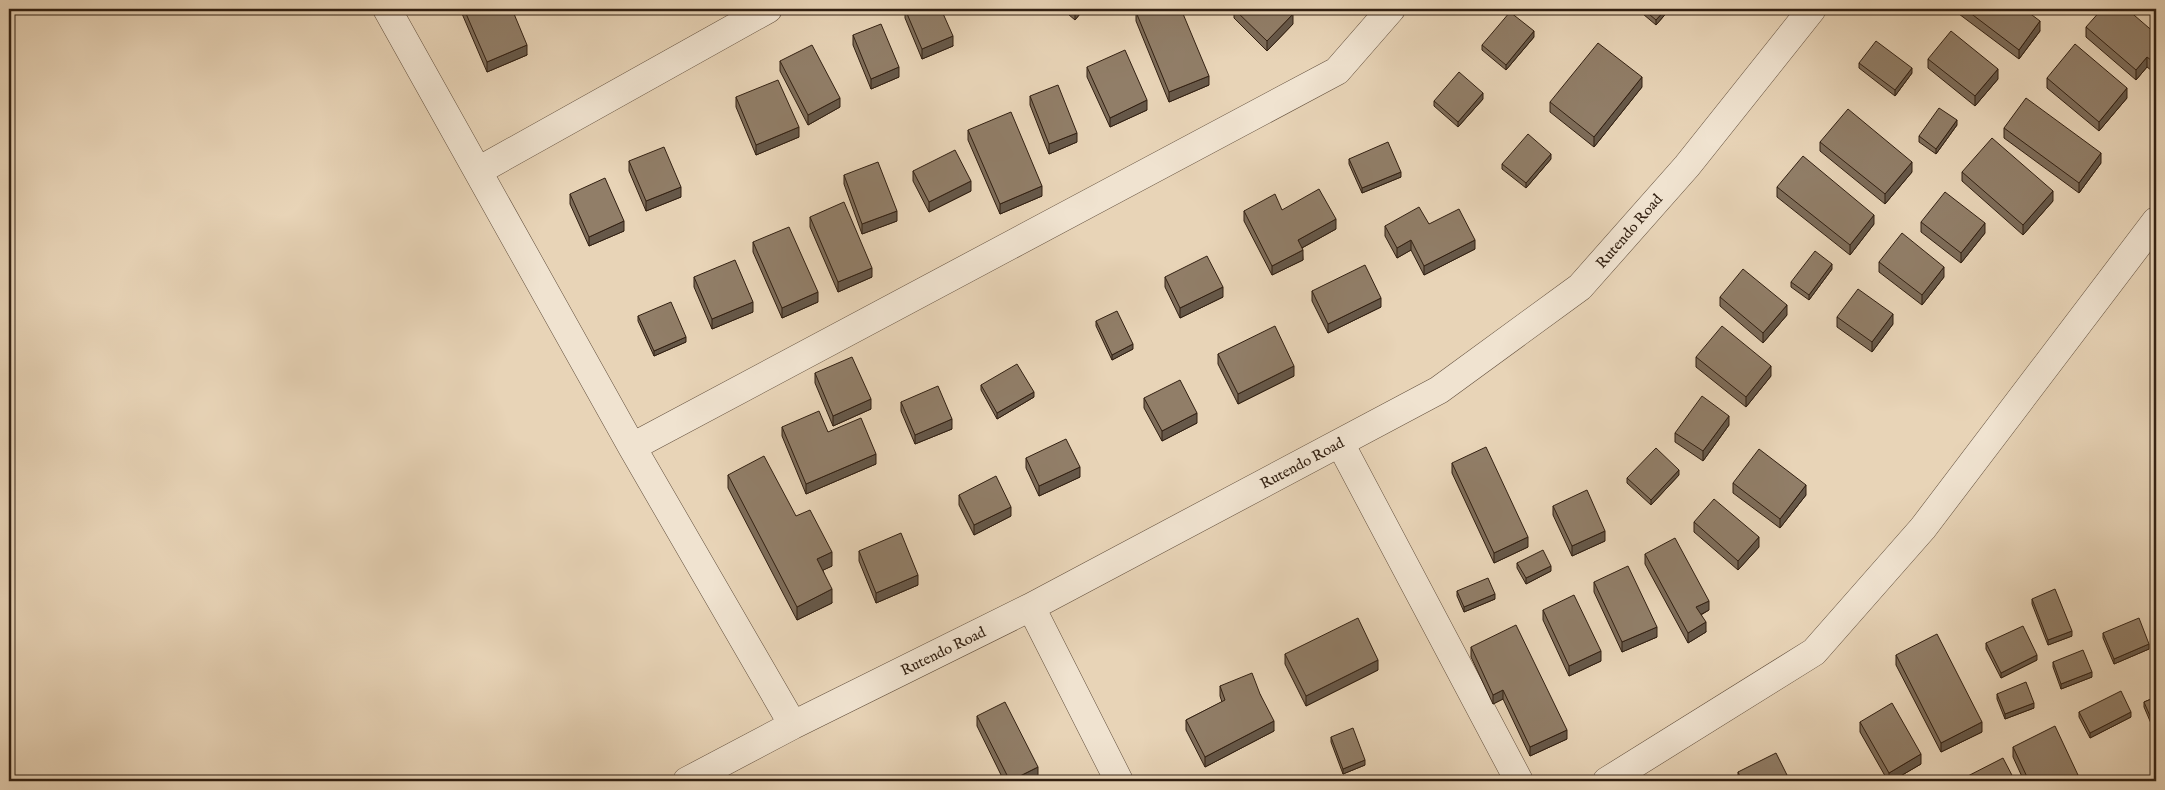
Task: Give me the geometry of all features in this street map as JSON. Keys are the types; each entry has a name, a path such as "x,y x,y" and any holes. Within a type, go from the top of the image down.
{"street":[{"path":"387,9 632,447 793,725"},
{"path":"478,171 768,9"},
{"path":"632,447 1337,71 1390,9"},
{"name":"Rutendo Road","path":"687,781 793,725 1031,607 1439,390 1580,287 1687,166 1812,9"},
{"path":"1607,781 1814,652 1923,528 2156,221"},
{"path":"1340,443 1519,781"},
{"path":"1031,607 1119,781"}],"building":[{"path":"464,9 512,9 527,45 487,62"},
{"path":"905,9 941,9 953,36 922,49"},
{"path":"1143,9 1181,9 1209,76 1169,92 1136,12"},
{"path":"1234,9 1287,9 1293,14 1267,41"},
{"path":"1643,9 1666,9 1656,20"},
{"path":"1965,9 2024,9 2040,21 2019,50"},
{"path":"2102,9 2127,9 2156,34 2156,64 2147,57 2136,70 2086,27"},
{"path":"1510,12 1534,31 1506,65 1482,45"},
{"path":"881,24 899,67 871,79 853,35"},
{"path":"1951,31 1998,69 1975,96 1928,59"},
{"path":"1876,41 1912,68 1895,90 1859,63"},
{"path":"1598,43 1642,77 1594,137 1550,102"},
{"path":"2075,44 2127,88 2099,122 2047,78"},
{"path":"812,45 840,98 808,115 780,61"},
{"path":"1125,50 1147,100 1110,118 1087,67"},
{"path":"1459,72 1483,93 1458,122 1434,101"},
{"path":"778,80 799,127 756,145 736,97"},
{"path":"1058,85 1077,133 1049,144 1030,96"},
{"path":"2026,98 2101,153 2079,183 2004,128"},
{"path":"1939,108 1957,120 1936,149 1919,136"},
{"path":"1848,109 1912,162 1885,194 1820,142"},
{"path":"1011,112 1042,186 1000,204 968,130"},
{"path":"1528,134 1551,154 1526,183 1502,164"},
{"path":"1992,138 2053,191 2023,225 1962,172"},
{"path":"1388,142 1401,172 1362,188 1349,159"},
{"path":"664,147 681,187 646,201 629,161"},
{"path":"955,150 971,181 929,202 913,171"},
{"path":"1803,156 1874,215 1850,245 1777,187"},
{"path":"878,162 897,211 862,224 844,175"},
{"path":"605,178 624,221 589,237 570,194"},
{"path":"1319,189 1336,219 1298,240 1303,250 1272,266 1244,211 1275,194 1282,210"},
{"path":"1945,192 1985,223 1961,253 1921,222"},
{"path":"844,202 872,268 838,282 810,217"},
{"path":"1419,207 1429,224 1459,209 1475,240 1424,266 1411,240 1397,248 1385,226"},
{"path":"789,227 818,292 782,308 753,242"},
{"path":"1902,233 1944,267 1922,295 1879,262"},
{"path":"1815,251 1832,264 1809,295 1791,282"},
{"path":"1207,256 1223,287 1180,308 1165,277"},
{"path":"735,260 753,302 712,319 694,277"},
{"path":"1365,265 1381,298 1328,324 1312,291"},
{"path":"1743,269 1787,305 1763,333 1720,297"},
{"path":"1858,289 1893,314 1872,342 1837,317"},
{"path":"671,302 686,337 654,351 638,316"},
{"path":"1117,311 1133,344 1112,355 1096,321"},
{"path":"1275,326 1294,366 1238,394 1218,354"},
{"path":"1722,326 1771,366 1746,397 1696,357"},
{"path":"852,357 871,399 833,416 815,373"},
{"path":"1017,364 1034,392 997,413 981,385"},
{"path":"1180,380 1197,413 1162,431 1144,398"},
{"path":"938,386 952,419 915,435 901,402"},
{"path":"1702,396 1729,416 1703,451 1675,433"},
{"path":"819,411 828,432 861,418 876,454 806,484 782,427"},
{"path":"1066,439 1080,467 1039,486 1026,458"},
{"path":"1486,447 1528,537 1494,553 1452,463"},
{"path":"1656,448 1679,470 1651,500 1627,478"},
{"path":"1759,449 1806,485 1780,519 1733,483"},
{"path":"764,456 796,516 810,510 832,552 817,559 832,589 797,607 728,475"},
{"path":"996,476 1011,507 974,525 959,495"},
{"path":"1587,490 1605,531 1572,546 1553,506"},
{"path":"1714,499 1759,537 1738,561 1694,522"},
{"path":"901,533 918,575 876,593 859,551"},
{"path":"1675,538 1709,601 1696,607 1706,622 1688,633 1645,554"},
{"path":"1543,550 1551,566 1526,578 1517,563"},
{"path":"1628,566 1657,627 1622,642 1594,582"},
{"path":"1488,578 1495,594 1464,607 1457,591"},
{"path":"2055,589 2072,631 2048,640 2032,599"},
{"path":"1574,595 1601,651 1569,666 1543,610"},
{"path":"1358,618 1378,660 1306,696 1285,654"},
{"path":"2139,618 2149,644 2114,659 2103,633"},
{"path":"1516,625 1567,730 1530,747 1503,690 1493,695 1471,647"},
{"path":"2023,626 2037,655 2001,673 1986,643"},
{"path":"1937,634 1982,722 1941,743 1896,655"},
{"path":"2083,650 2092,672 2061,684 2053,662"},
{"path":"1252,673 1274,721 1205,757 1186,720 1225,700 1220,686"},
{"path":"2026,682 2034,703 2005,714 1997,694"},
{"path":"2121,691 2131,712 2090,733 2079,712"},
{"path":"2156,697 2156,721 2153,723 2144,702"},
{"path":"1005,702 1038,767 1010,781 977,716"},
{"path":"1892,703 1921,754 1889,773 1860,722"},
{"path":"2055,726 2078,775 2066,781 2029,781 2013,747"},
{"path":"1353,728 1365,760 1343,769 1331,737"},
{"path":"1776,753 1790,781 1742,781 1738,772"},
{"path":"2003,758 2015,781 1963,781 1962,779"},
{"path":"1429,776 1431,781 1417,781"},
{"path":"1860,776 1863,781 1848,781"}]}
